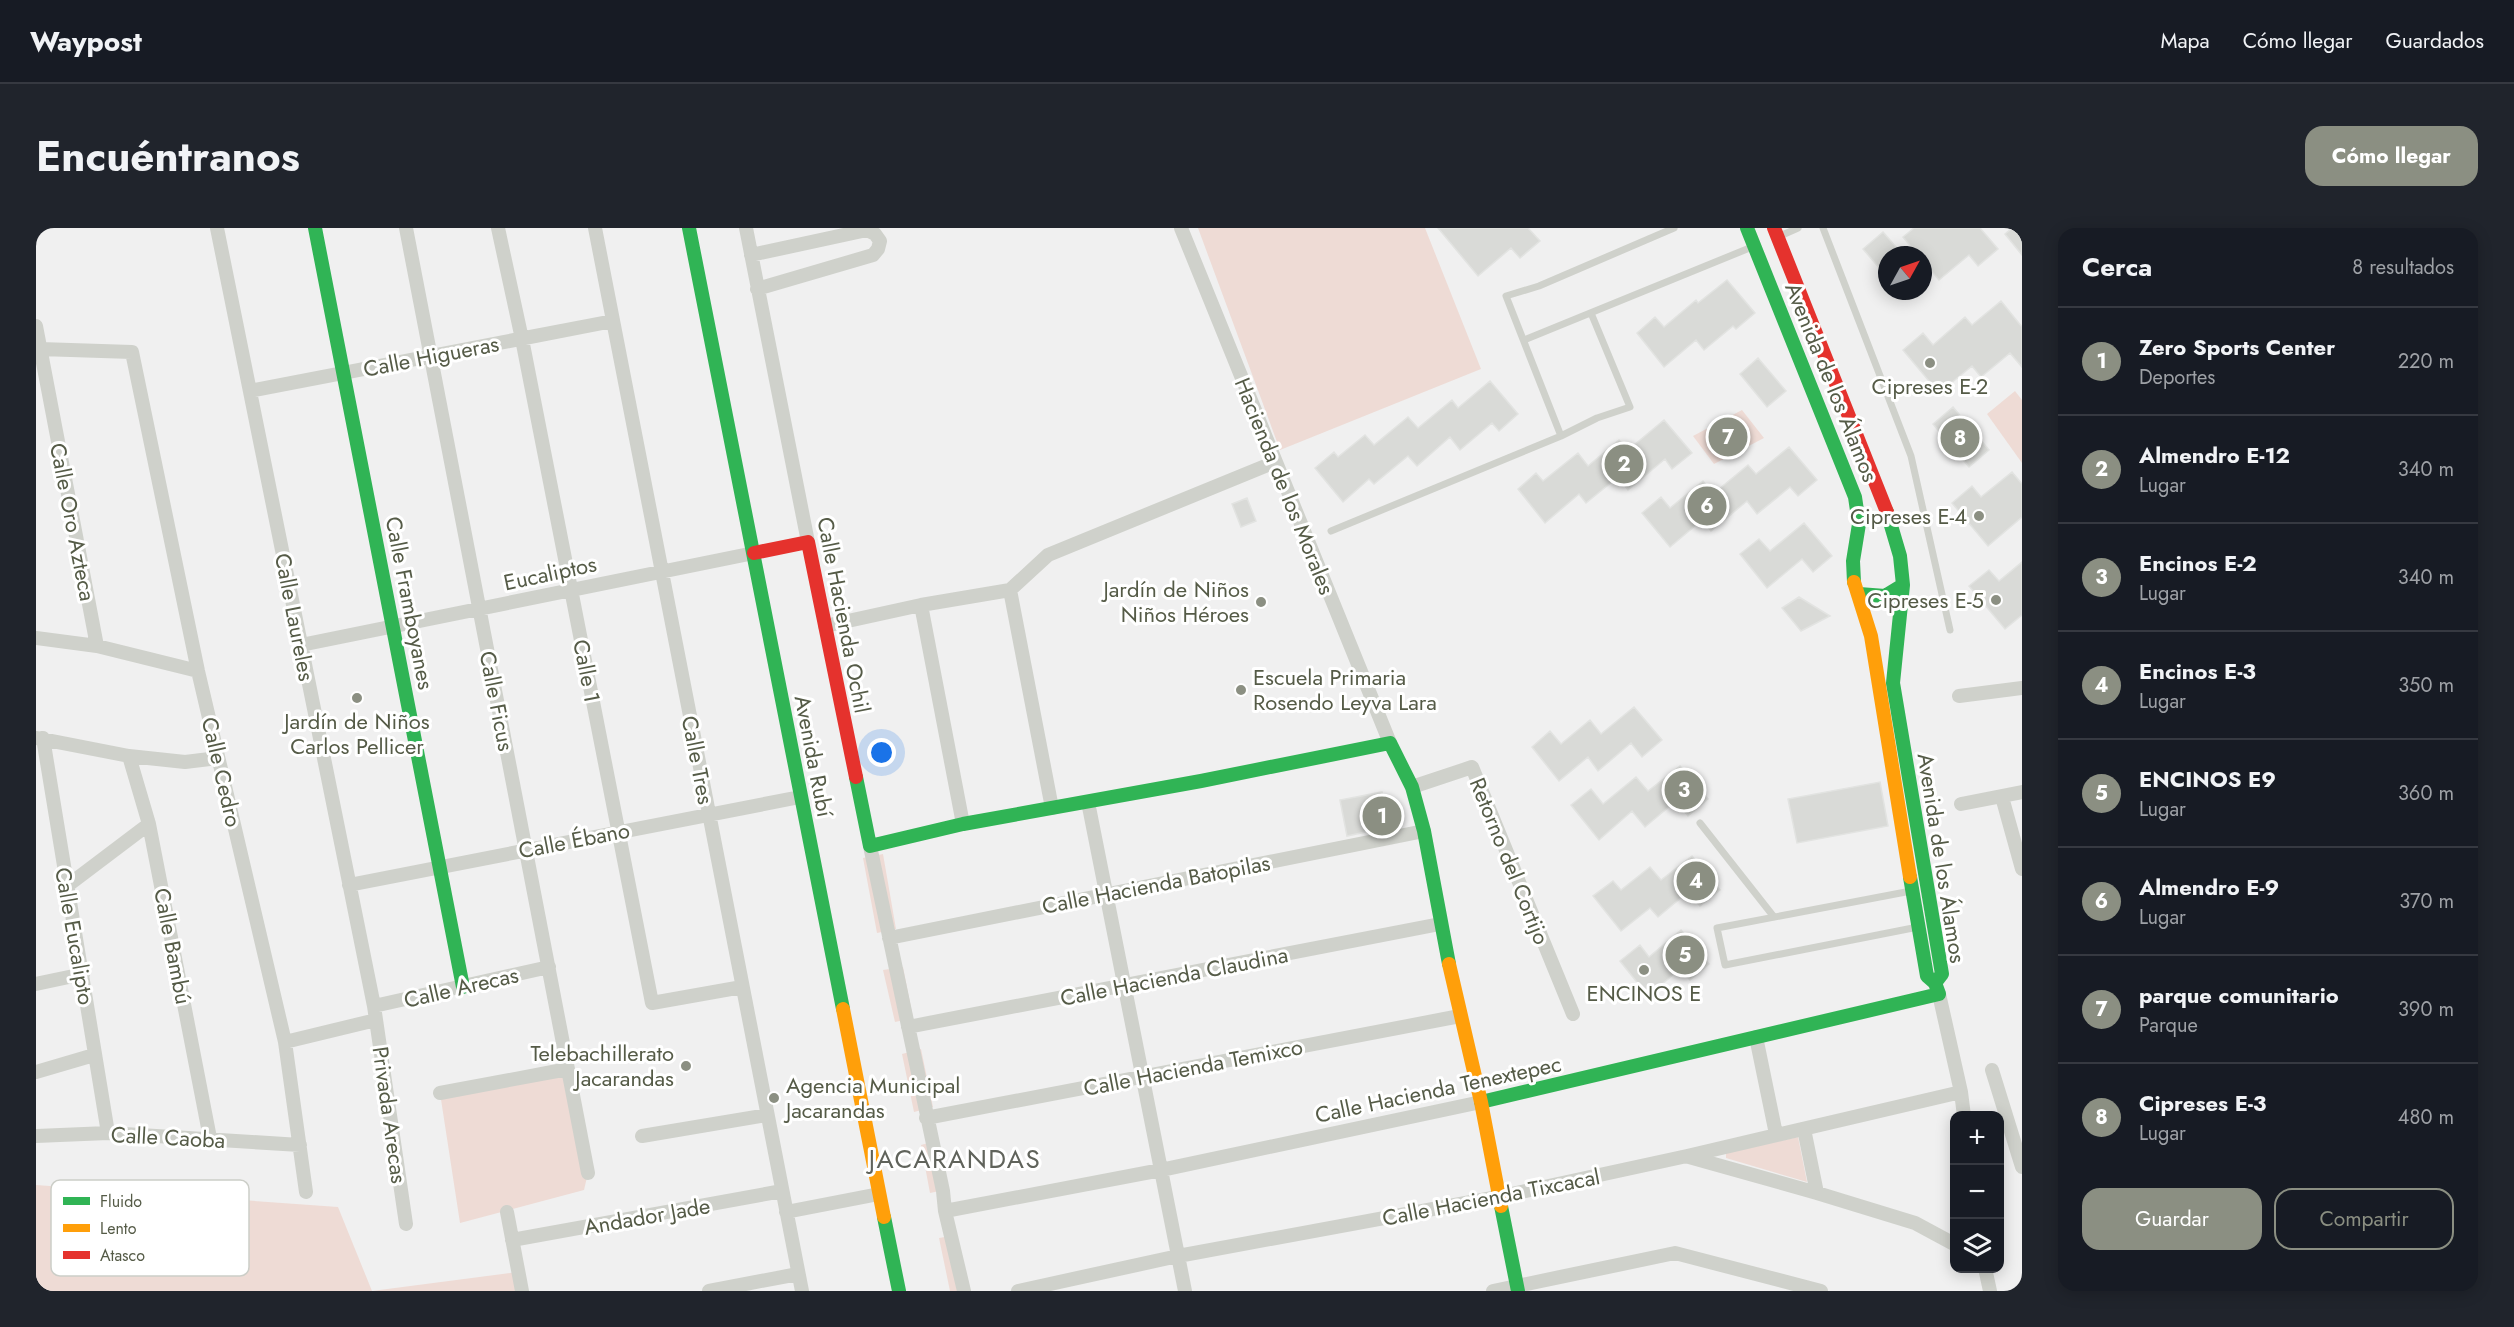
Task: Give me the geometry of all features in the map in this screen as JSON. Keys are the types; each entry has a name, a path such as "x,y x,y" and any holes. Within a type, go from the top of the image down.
{"street":[{"name":"Calle Laureles","path":"217,228 375,1013"},
{"name":"Calle Framboyanes","path":"315,228 463,987"},
{"name":"Calle Ficus","path":"406,228 588,1173"},
{"name":"Calle 1","path":"498,228 572,590 652,1003 742,987"},
{"name":"Calle Tres","path":"595,228 802,1291"},
{"name":"Avenida Rubí","path":"689,228 899,1291"},
{"name":"Calle Hacienda Ochil","path":"746,228 870,846 945,1211 964,1291"},
{"name":"Hacienda de los Morales","path":"1181,228 1390,743"},
{"name":"Avenida de los Álamos","path":"1747,228 1855,496 1859,524 1853,561 1854,586 1859,594 1871,636 1911,891 1927,976 1937,988"},
{"path":"751,255 867,230 875,234 880,241 873,255 758,289"},
{"name":"Avenida de los Álamos","path":"1776,232 1886,509 1900,556 1903,585 1893,683 1942,974 1937,988"},
{"name":"Calle Higueras","path":"250,391 613,321"},
{"name":"Calle Oro Azteca","path":"36,326 97,646"},
{"name":"Calle Cedro","path":"40,349 132,352 198,671 285,1042 306,1192"},
{"path":"825,626 921,605 1010,590 1048,555 1275,462"},
{"name":"Eucaliptos","path":"301,645 808,542"},
{"path":"1859,594 1885,596 1903,585"},
{"path":"1010,590 1052,808"},
{"path":"921,605 963,824"},
{"path":"36,638 97,646 198,671"},
{"path":"1959,696 2022,688"},
{"path":"40,738 129,756 185,762 218,758"},
{"name":"Calle Eucalipto","path":"40,738 83,974 108,1133"},
{"path":"870,846 963,824 1390,743 1412,787 1424,831 1440,924 1481,1102 1517,1289"},
{"name":"Calle Bambú","path":"129,756 149,824 210,1138"},
{"name":"Retorno del Cortijo","path":"1412,787 1472,767 1573,1014"},
{"path":"1961,804 2022,792"},
{"name":"Calle Ébano","path":"349,885 800,797"},
{"path":"2002,797 2022,869"},
{"path":"1088,802 1185,1291"},
{"path":"67,886 149,824"},
{"name":"Calle Hacienda Batopilas","path":"889,938 1424,831"},
{"name":"Calle Hacienda Claudina","path":"908,1027 1440,924"},
{"name":"Calle Arecas","path":"285,1042 463,987 549,968"},
{"path":"36,984 83,974"},
{"path":"1937,988 1963,1111"},
{"name":"Calle Hacienda Tenextepec","path":"945,1211 1161,1170 1481,1102 1756,1038 1937,988"},
{"name":"Privada Arecas","path":"375,1013 406,1224"},
{"name":"Calle Hacienda Temixco","path":"926,1118 1460,1016"},
{"path":"1756,1038 1776,1134"},
{"path":"36,1072 94,1055"},
{"path":"440,1093 568,1069"},
{"path":"1992,1070 2022,1167"},
{"name":"Calle Hacienda Tixcacal","path":"1018,1291 1178,1256 1498,1197 1687,1156 1961,1092"},
{"path":"642,1136 767,1115"},
{"path":"1804,1129 1817,1192"},
{"name":"Calle Caoba","path":"36,1136 108,1133 300,1145"},
{"path":"1687,1156 1817,1192 1915,1223 1950,1242"},
{"name":"Andador Jade","path":"512,1240 782,1191"},
{"path":"786,1212 879,1194"},
{"path":"507,1212 522,1291"},
{"path":"1493,1291 1517,1289 1675,1252 1821,1291"},
{"path":"1986,1273 1989,1291"},
{"path":"708,1291 798,1275"}],"lane":[{"path":"1561,436 1506,296 1539,286 1674,228"},
{"path":"1776,232 1798,228"},
{"path":"1824,228 1911,456 1950,630"},
{"path":"1524,340 1755,246"},
{"path":"1331,531 1561,436 1597,418 1630,407 1592,313"},
{"path":"1700,823 1774,917"},
{"path":"1911,891 1717,928 1725,965 1934,922"}],"shaded area":[{"path":"1198,228 1425,228 1481,369 1280,450"},
{"path":"2015,391 2022,400 2022,463 1987,414"},
{"path":"1742,410 1764,438 1714,464 1693,436"},
{"path":"883,854 896,929 877,933 863,858"},
{"path":"903,967 913,1018 895,1022 883,970"},
{"path":"921,1049 933,1107 914,1112 902,1054"},
{"path":"568,1069 588,1173 584,1190 460,1223 440,1093"},
{"path":"1798,1137 1807,1182 1726,1158 1726,1153"},
{"path":"932,1142 949,1189 930,1193 921,1145"},
{"path":"36,1185 51,1186 51,1276 249,1276 249,1201 338,1207 372,1291 36,1291"},
{"path":"956,1235 961,1291 950,1291 939,1238"},
{"path":"518,1272 522,1291 372,1291"}],"building":[{"path":"1438,228 1528,228 1540,241 1520,258 1511,248 1478,276"},
{"path":"1914,228 1980,228 1998,249 1978,266 1969,255 1939,280 1932,272 1932,246 1910,246 1903,237"},
{"path":"2012,228 2022,228 2022,255 2005,234"},
{"path":"1883,232 1895,246 1878,246 1878,266 1863,249"},
{"path":"1727,280 1755,313 1736,329 1733,326 1704,350 1696,340 1664,367 1637,333 1655,317 1664,327 1696,300 1698,303"},
{"path":"2001,301 2022,327 2022,367 2010,353 1981,377 1972,366 1939,393 1903,350 1923,333 1933,345 1965,317 1972,325"},
{"path":"1758,358 1786,391 1767,407 1740,374"},
{"path":"1490,381 1518,414 1499,431 1492,423 1460,450 1450,437 1417,466 1408,456 1374,484 1369,479 1343,502 1315,468 1334,452 1338,457 1365,435 1374,445 1408,417 1418,428 1452,400 1458,408"},
{"path":"1953,407 1989,450 1969,467 1933,424"},
{"path":"1664,420 1692,453 1672,469 1665,459 1628,490 1618,477 1586,503 1579,494 1545,523 1518,489 1536,473 1543,481 1578,453 1588,466 1619,440 1628,450"},
{"path":"1789,447 1817,480 1798,496 1790,487 1757,514 1747,501 1711,531 1702,520 1670,547 1642,513 1661,497 1670,508 1703,481 1713,494 1748,465 1756,474"},
{"path":"2012,472 2022,484 2022,517 1988,546 1952,503 1972,486 1981,497"},
{"path":"1247,498 1256,521 1241,527 1232,504"},
{"path":"1804,523 1832,556 1813,572 1802,559 1767,588 1740,554 1759,539 1770,551"},
{"path":"2022,562 2022,615 2005,629 1969,586 1989,570 1999,581"},
{"path":"1799,597 1830,616 1801,631 1782,608"},
{"path":"1634,707 1662,740 1642,757 1631,743 1598,771 1588,757 1559,781 1532,747 1550,731 1561,744 1590,720 1601,734"},
{"path":"1680,766 1708,799 1688,816 1676,801 1645,827 1632,811 1599,840 1571,805 1591,789 1603,804 1636,777 1648,791"},
{"path":"1880,782 1888,826 1797,843 1788,799"},
{"path":"1382,792 1389,827 1347,836 1340,800"},
{"path":"1692,856 1720,890 1700,906 1688,892 1658,917 1650,908 1621,931 1593,896 1613,881 1621,890 1650,867 1661,880"},
{"path":"1681,930 1709,964 1690,980 1680,969 1648,996 1620,961 1640,945 1649,957"}],"traffic: fast":[{"path":"315,228 463,987"},
{"path":"689,228 843,1009"},
{"path":"1747,228 1855,497 1859,524 1853,561 1854,582"},
{"path":"1887,512 1900,556 1903,585 1893,683 1942,974 1935,983"},
{"path":"1859,594 1885,596 1903,585"},
{"path":"856,777 870,846 963,824 1201,781 1390,743 1412,787 1424,831 1449,964"},
{"path":"1910,877 1927,976 1935,983"},
{"path":"1481,1102 1939,994 1935,983"},
{"path":"1501,1206 1518,1291"},
{"path":"884,1217 899,1291"}],"traffic: slow":[{"path":"1854,582 1871,636 1910,877"},
{"path":"1449,964 1481,1102 1501,1206"},
{"path":"843,1009 884,1217"}],"traffic: jam":[{"path":"1774,228 1887,512"},
{"path":"754,553 808,542 856,777"}],"place":[{"name":"Cipreses E-2","path":"1930,363"},
{"name":"parque comunitario","path":"1728,437"},
{"name":"Cipreses E-3","path":"1960,438"},
{"name":"Almendro E-12","path":"1624,464"},
{"name":"Almendro E-9","path":"1707,506"},
{"name":"Cipreses E-4","path":"1979,516"},
{"name":"Cipreses E-5","path":"1996,600"},
{"name":"Jardín de Niños Niños Héroes","path":"1261,602"},
{"name":"Escuela Primaria Rosendo Leyva Lara","path":"1241,690"},
{"name":"Jardín de Niños Carlos Pellicer","path":"357,698"},
{"name":"Encinos E-2","path":"1684,790"},
{"name":"Zero Sports Center","path":"1382,816"},
{"name":"Encinos E-3","path":"1696,881"},
{"name":"ENCINOS E9","path":"1685,955"},
{"name":"ENCINOS E","path":"1644,970"},
{"name":"Telebachillerato Jacarandas","path":"686,1066"},
{"name":"Agencia Municipal Jacarandas","path":"774,1098"}],"district":[{"name":"JACARANDAS","path":"955,1159"}]}
